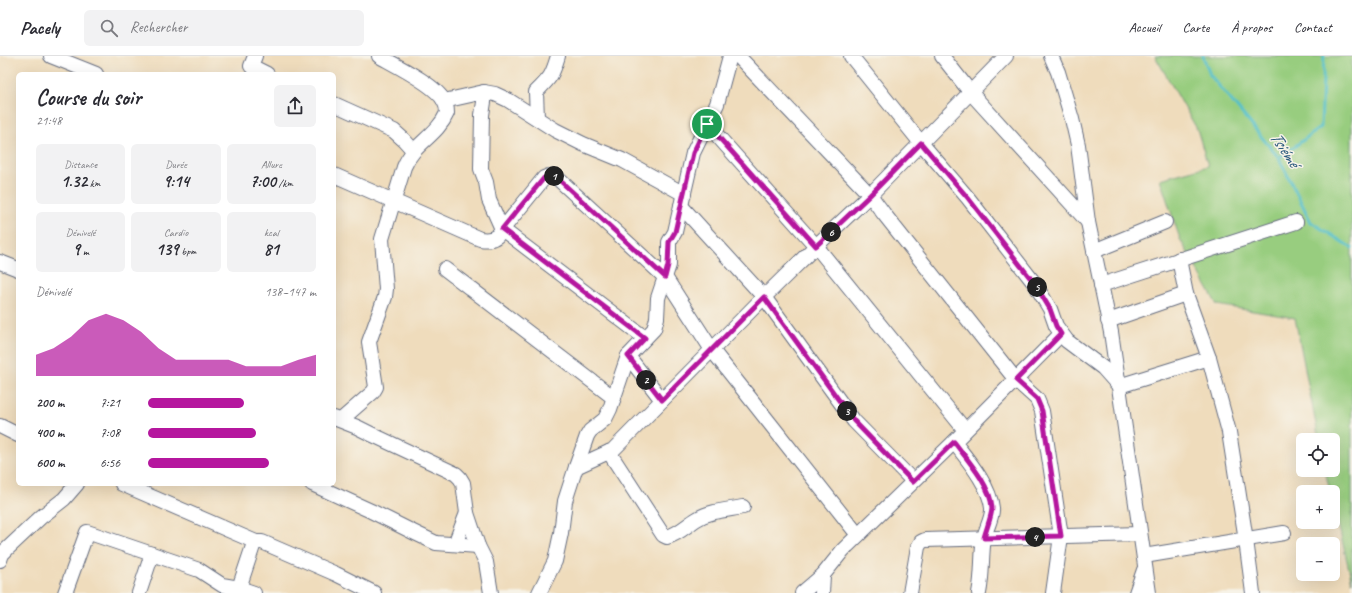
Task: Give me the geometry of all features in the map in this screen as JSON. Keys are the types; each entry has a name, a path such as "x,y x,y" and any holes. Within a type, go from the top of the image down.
{"street":[{"path":"51,56 91,72"},
{"path":"255,56 251,66 263,72"},
{"path":"379,56 408,72 438,93 444,101 447,113 440,127 413,150 407,159 382,239 386,289 370,342 376,387 373,392 338,419 456,474 460,478 463,482 467,513 478,546 486,562 491,593"},
{"path":"537,118 536,92 549,79 558,56"},
{"path":"540,593 555,561 561,533 565,501 587,436 590,431 605,419 614,398 628,356 654,329 657,318 658,298 668,265 669,242 675,232 693,153 717,104 730,56"},
{"path":"738,56 870,195 1016,380 1037,399 1042,411 1061,536 1053,593"},
{"path":"851,56 921,143 968,198 1035,284 1050,309 1056,326 1061,334 1067,341 1103,368 1119,386"},
{"path":"942,56 971,93 1088,222"},
{"path":"576,467 613,450 764,297 870,195 1006,56"},
{"path":"1051,56 1058,72 1078,145 1088,222 1108,320 1119,386 1149,593"},
{"path":"484,92 481,169 486,182 488,200 502,229 645,338"},
{"path":"444,101 484,92 495,94 508,100 555,130 582,144 622,160 682,200 764,297 854,421 913,482"},
{"path":"336,105 394,131 413,150"},
{"path":"707,124 816,246 966,430"},
{"path":"336,175 480,239 489,240 493,239 502,229 544,178 555,176 665,277 712,350 858,535"},
{"path":"1094,251 1165,222"},
{"path":"1101,285 1296,222"},
{"path":"1179,260 1186,294 1209,358 1229,432 1253,593"},
{"path":"0,262 16,268"},
{"path":"445,269 614,398"},
{"path":"1108,320 1186,294"},
{"path":"802,593 823,575 843,550 954,442 1061,334"},
{"path":"628,356 662,400"},
{"path":"1119,386 1209,358"},
{"path":"0,426 16,434"},
{"path":"954,442 986,487 992,509 984,538 982,576 979,593"},
{"path":"609,452 663,535 667,537 674,535 697,519 708,514 743,507"},
{"path":"0,560 2,554 7,548 41,517 64,499 75,486"},
{"path":"127,486 256,542 262,542 336,574 374,593"},
{"path":"316,486 436,543 478,546"},
{"path":"455,544 467,513"},
{"path":"65,593 87,532 199,570 221,589 239,588 254,593"},
{"path":"1144,561 1284,533"},
{"path":"910,593 918,547 921,542 930,539 1140,534"},
{"path":"239,588 253,546 256,542"},
{"path":"138,593 152,554"},
{"path":"1136,593 1144,561"},
{"path":"822,593 823,575"}],"green space":[{"path":"1155,56 1352,56 1352,582 1339,529 1340,485 1328,485 1327,477 1340,477 1340,433 1318,433 1295,318 1217,305 1180,239 1160,179 1208,166 1197,129"}],"waterway":[{"name":"Tsiémé","path":"1203,56 1210,75 1279,158 1311,222 1352,248"},
{"path":"1279,158 1321,127 1324,56"}],"route":[{"path":"707,124 816,246 870,195 921,143 968,198 1035,284 1050,309 1056,326 1061,334 1016,380 1037,399 1042,411 1061,536 984,538 992,509 986,487 954,442 913,482 854,421 764,297 662,400 628,356 645,338 502,229 544,178 555,176 665,277 669,258 668,246 670,239 675,232 693,153 707,124"}]}
